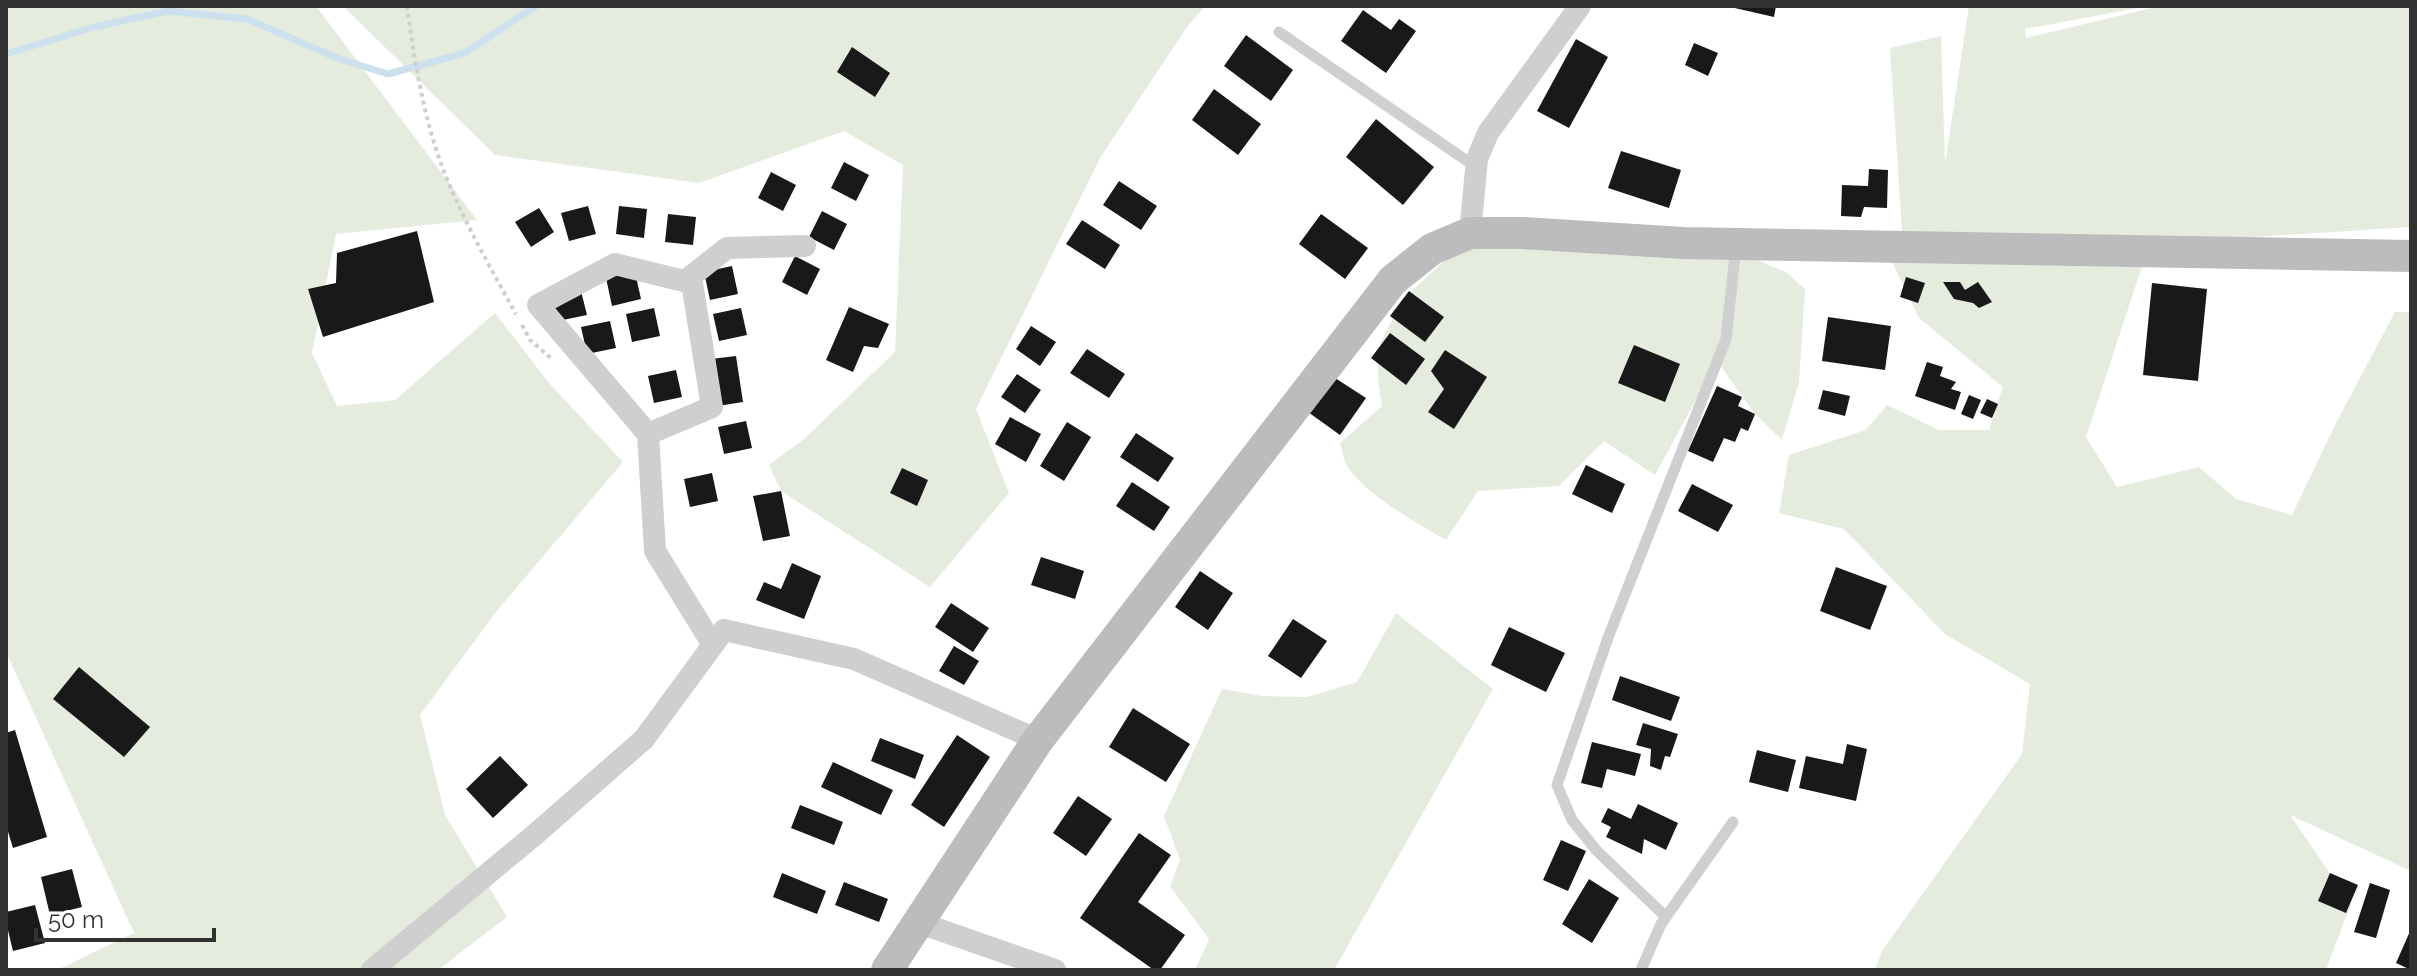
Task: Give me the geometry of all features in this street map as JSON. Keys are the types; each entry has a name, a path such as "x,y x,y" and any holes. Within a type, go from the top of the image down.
{"street":[{"path":"1470,233 1477,159 1488,133 1580,6"},
{"path":"887,970 1038,740 1393,280 1432,249 1470,233 1522,233 1736,245 2411,256"},
{"path":"685,281 727,248 805,246"},
{"path":"648,434 712,407 692,283 615,264 538,305 648,434 655,551 713,645"},
{"path":"372,970 644,739 724,630 854,659 1038,740"},
{"path":"917,922 1055,970"}],"lane":[{"path":"1279,32 1477,167"},
{"path":"1666,917 1597,851 1572,820 1557,785 1609,635 1726,339 1736,245"},
{"path":"1641,970 1666,917 1733,822"}],"shaded area":[{"path":"6,6 316,6 477,220 336,234 312,353 337,406 395,400 495,313 549,383 623,462 496,612 420,715 445,815 507,917 438,970 57,970 134,933 6,652"},
{"path":"343,6 1205,6 1187,27 1100,158 976,409 1009,493 930,587 781,491 769,465 804,439 895,352 903,165 844,131 699,183 495,155"},
{"path":"1969,6 2148,6 2025,29 2026,38 2160,6 2411,6 2411,227 2067,249 2147,251 2086,437 2117,487 2199,467 2236,499 2292,515 2395,312 2411,312 2411,871 2290,815 2351,904 2326,970 1875,970 1882,951 2022,754 2030,684 1945,634 1844,529 1779,513 1789,455 1866,430 1887,405 1939,430 1989,430 2003,387 1919,318 1885,247 1902,231 1890,48 1941,36 1945,164"},
{"path":"1522,233 1735,251 1786,272 1805,289 1799,382 1782,440 1755,414 1717,361 1655,475 1604,441 1559,486 1478,491 1446,540 1376,495 1352,473 1345,462 1340,443 1382,406 1378,348 1403,299 1453,253"},
{"path":"1396,613 1493,689 1334,970 1195,970 1209,939 1170,886 1180,860 1164,816 1222,689 1262,696 1307,697 1357,682"}],"building":[{"path":"1726,6 1776,6 1774,17"},
{"path":"1363,10 1391,30 1399,19 1416,31 1386,73 1341,41"},
{"path":"1246,35 1293,70 1271,101 1224,66"},
{"path":"1576,39 1608,57 1569,128 1537,111"},
{"path":"1694,43 1718,53 1708,76 1685,65"},
{"path":"852,47 890,73 875,97 837,72"},
{"path":"1214,89 1261,124 1238,155 1192,120"},
{"path":"1376,119 1434,167 1403,205 1346,157"},
{"path":"1621,151 1681,170 1669,208 1608,188"},
{"path":"844,162 869,175 856,201 831,188"},
{"path":"1869,169 1888,170 1887,208 1864,207 1861,217 1841,216 1842,185 1868,186"},
{"path":"771,172 796,185 783,211 758,198"},
{"path":"1119,181 1157,206 1141,230 1103,205"},
{"path":"588,206 596,234 569,241 561,213"},
{"path":"619,206 647,209 644,238 616,234"},
{"path":"539,208 554,232 531,247 515,222"},
{"path":"822,211 847,224 834,250 809,237"},
{"path":"668,214 696,217 693,245 665,242"},
{"path":"1321,214 1368,248 1345,279 1299,244"},
{"path":"1082,220 1120,245 1105,269 1066,244"},
{"path":"417,231 434,302 323,337 308,289 336,283 337,253"},
{"path":"795,256 820,269 807,295 782,282"},
{"path":"732,266 738,294 710,300 704,272"},
{"path":"635,272 641,299 612,306 606,278"},
{"path":"1906,277 1925,283 1918,303 1900,297"},
{"path":"1943,282 1960,282 1965,290 1978,282 1992,302 1979,308 1973,303 1954,299"},
{"path":"2152,283 2207,289 2198,381 2143,375"},
{"path":"580,287 587,315 558,321 552,294"},
{"path":"1409,291 1444,317 1425,342 1390,316"},
{"path":"849,307 889,324 878,348 864,346 853,372 826,360"},
{"path":"654,308 660,336 632,342 626,314"},
{"path":"741,308 747,335 719,341 713,314"},
{"path":"1828,317 1891,326 1885,370 1822,361"},
{"path":"610,321 616,348 587,354 581,327"},
{"path":"1031,326 1056,342 1040,366 1016,349"},
{"path":"1390,333 1425,359 1406,385 1371,358"},
{"path":"1634,345 1680,364 1665,402 1618,383"},
{"path":"1087,349 1125,374 1109,398 1070,373"},
{"path":"1445,350 1487,377 1454,429 1428,412 1444,389 1431,371"},
{"path":"736,356 743,402 718,406 711,359"},
{"path":"1927,362 1943,367 1940,376 1956,382 1951,389 1961,392 1955,410 1915,396"},
{"path":"676,370 682,397 654,403 648,376"},
{"path":"1017,374 1041,390 1025,413 1001,397"},
{"path":"1332,376 1366,398 1340,435 1308,412"},
{"path":"1717,386 1742,397 1738,406 1755,414 1748,431 1741,428 1735,442 1724,438 1713,462 1688,451"},
{"path":"1823,390 1850,396 1845,416 1818,409"},
{"path":"1969,395 1981,400 1973,419 1961,414"},
{"path":"1987,399 1998,404 1992,418 1980,413"},
{"path":"1010,417 1041,434 1026,462 995,444"},
{"path":"746,421 752,448 724,454 718,427"},
{"path":"1067,422 1091,437 1064,481 1040,466"},
{"path":"1136,433 1174,458 1158,482 1120,457"},
{"path":"1586,465 1625,484 1612,513 1572,494"},
{"path":"902,468 928,480 917,506 890,493"},
{"path":"712,473 718,501 690,507 684,479"},
{"path":"1132,482 1170,507 1154,531 1116,506"},
{"path":"1692,484 1733,505 1718,532 1678,511"},
{"path":"781,491 790,536 763,541 753,496"},
{"path":"1041,557 1084,571 1075,599 1031,585"},
{"path":"792,563 821,576 804,619 756,600 764,582 781,589"},
{"path":"1836,567 1887,586 1870,630 1820,611"},
{"path":"1200,571 1233,593 1208,630 1175,607"},
{"path":"951,603 989,628 973,652 935,627"},
{"path":"1293,619 1327,641 1301,678 1268,656"},
{"path":"1509,627 1565,653 1546,692 1491,665"},
{"path":"954,646 979,661 964,685 939,671"},
{"path":"79,667 150,727 124,757 53,699"},
{"path":"1620,676 1680,697 1671,721 1612,700"},
{"path":"1133,708 1190,744 1166,782 1109,747"},
{"path":"1643,723 1678,734 1670,757 1665,756 1661,770 1650,766 1651,749 1636,745"},
{"path":"15,730 47,837 13,848 6,825 6,733"},
{"path":"957,735 990,757 944,827 911,805"},
{"path":"880,738 924,755 915,779 871,761"},
{"path":"1592,742 1641,754 1635,776 1607,769 1602,788 1581,783"},
{"path":"1847,744 1867,749 1856,801 1799,788 1806,756 1843,764"},
{"path":"1757,750 1796,760 1788,792 1749,782"},
{"path":"500,756 528,785 493,818 466,789"},
{"path":"833,762 893,790 881,815 821,787"},
{"path":"1078,796 1112,819 1086,856 1053,833"},
{"path":"1638,804 1678,823 1666,850 1644,839 1642,854 1606,837 1611,827 1601,822 1608,808 1631,819"},
{"path":"800,805 843,822 834,845 791,828"},
{"path":"1139,833 1171,855 1138,902 1185,935 1160,970 1154,970 1080,918"},
{"path":"1561,840 1586,851 1568,891 1543,880"},
{"path":"72,869 82,907 50,915 41,877"},
{"path":"782,873 826,891 817,914 773,897"},
{"path":"2330,873 2358,885 2346,913 2318,901"},
{"path":"1589,879 1619,898 1592,943 1562,924"},
{"path":"844,882 888,899 879,922 835,905"},
{"path":"2370,883 2390,890 2376,938 2354,932"},
{"path":"35,905 45,943 13,951 6,912"},
{"path":"2411,929 2411,970 2396,963"}],"waterway":[{"path":"6,54 94,27 168,11 247,19 337,58 388,74 465,53 536,6"}]}
